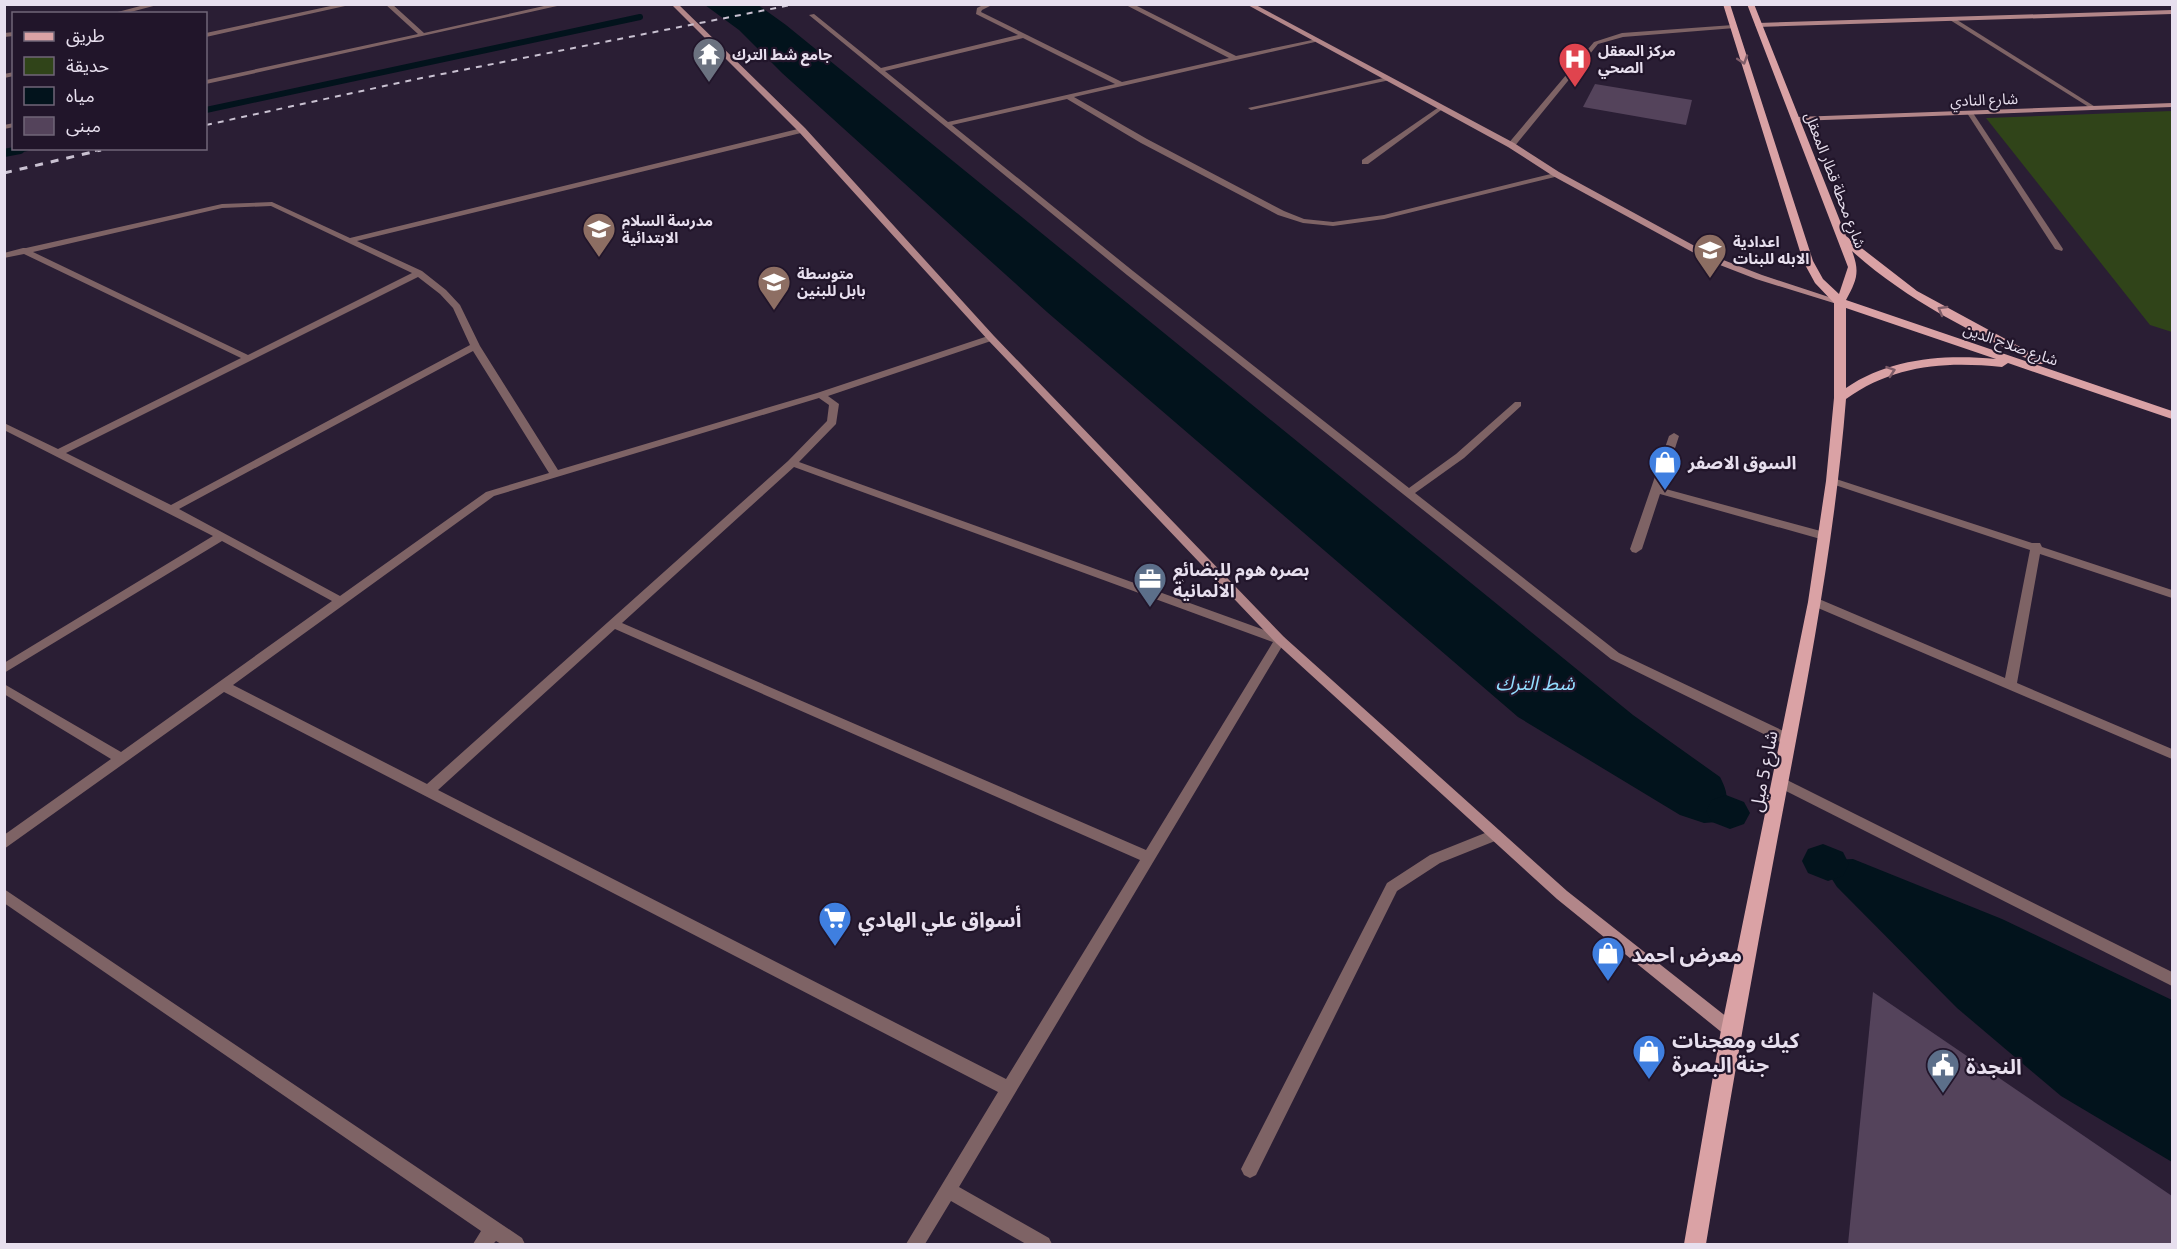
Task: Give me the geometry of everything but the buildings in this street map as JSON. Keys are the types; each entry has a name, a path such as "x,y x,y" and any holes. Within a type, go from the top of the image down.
{"main road":[{"path":"1726,4 1808,261 1819,281 1840,302"},
{"name":"شارع محطة قطار المعقل","path":"1750,4 1797,119 1853,267 1849,285 1840,302"},
{"path":"1841,235 1876,268 1918,297 2107,393"},
{"name":"شارع صلاح الدين","path":"1840,302 2172,415"},
{"name":"شارع 5 ميل","path":"1695,1245 1731,1030 1790,740 1815,602 1833,481 1840,398 1840,302"},
{"path":"1840,398 1856,384 1921,363 1974,360 2041,370"}],"street":[{"path":"122,12 158,4"},
{"path":"207,35 351,4"},
{"path":"388,4 422,34"},
{"path":"674,4 802,130 991,338 1280,640 1562,895 1731,1030"},
{"path":"991,4 979,9 978,13 1122,85"},
{"path":"1127,4 1236,58"},
{"path":"1249,4 1511,145 1556,174 1710,258 1759,277 1840,302"},
{"path":"207,82 560,5"},
{"path":"1758,25 2172,12"},
{"path":"812,15 1130,273 1615,656 1790,740"},
{"path":"1952,19 2094,108"},
{"path":"1511,145 1596,43 1622,34 1733,27"},
{"path":"881,70 1022,36"},
{"path":"949,124 1315,40"},
{"path":"1251,108 1388,79"},
{"path":"1070,98 1207,174 1281,213 1303,221 1333,224 1384,217 1556,174"},
{"name":"شارع النادي","path":"1797,119 2172,105"},
{"path":"1365,162 1441,108"},
{"path":"1971,113 2059,249"},
{"path":"351,240 802,130"},
{"path":"4,256 222,206 259,202 272,204 419,273 443,292 457,307 475,346 555,474"},
{"path":"23,250 248,358"},
{"path":"58,453 419,273"},
{"path":"4,843 489,494 820,395 991,338"},
{"path":"171,509 475,346"},
{"path":"428,791 792,463 832,422 834,404 820,395"},
{"path":"1408,493 1460,456 1518,404"},
{"path":"4,426 171,509 341,601"},
{"path":"1636,549 1674,436"},
{"path":"792,463 1280,640"},
{"path":"1833,481 2036,546 2172,594"},
{"path":"1656,490 1824,536"},
{"path":"4,669 220,537"},
{"path":"2010,685 2036,546"},
{"path":"1815,602 2172,754"},
{"path":"614,624 1148,857"},
{"path":"915,1245 1280,640"},
{"path":"223,686 1009,1089"},
{"path":"4,688 122,759"},
{"path":"1781,782 2172,980"},
{"path":"1250,1169 1392,887 1435,859 1495,835"},
{"path":"4,895 516,1245"},
{"path":"948,1190 1043,1245"},
{"path":"482,1245 494,1230"}],"green space":[{"path":"2172,111 2172,332 2150,325 1986,118"}],"water":[{"name":"شط الترك","path":"705,5 758,5 786,25 1633,715 1720,777 1727,800 1724,811 1717,822 1704,823 1680,815 1518,717 1047,312 782,73 739,30"},
{"path":"1853,859 2002,919 2172,1000 2172,1162 2061,1096 1957,1008 1837,887 1828,873 1828,864 1833,860"}],"waterway":[{"path":"207,110 640,17"},
{"path":"13,151 18,150"},
{"path":"4,153 20,150"},
{"path":"1726,811 1730,813"},
{"path":"1823,861 1828,864"}],"railway":[{"path":"207,125 412,80 796,4"},
{"path":"95,151 99,150"},
{"path":"4,173 101,150"}],"place":[{"name":"جامع شط الترك","path":"709,83"},
{"name":"مركز المعقل الصحي","path":"1575,88"},
{"name":"مدرسة السلام الابتدائية","path":"599,258"},
{"name":"اعدادية الابله للبنات","path":"1710,279"},
{"name":"متوسطة بابل للبنين","path":"774,311"},
{"name":"السوق الاصفر","path":"1665,491"},
{"name":"بصره هوم للبضائع الالمانية","path":"1150,608"},
{"name":"أسواق علي الهادي","path":"835,947"},
{"name":"معرض احمد","path":"1608,982"},
{"name":"كيك ومعجنات جنة البصرة","path":"1649,1080"},
{"name":"النجدة","path":"1943,1094"}]}
